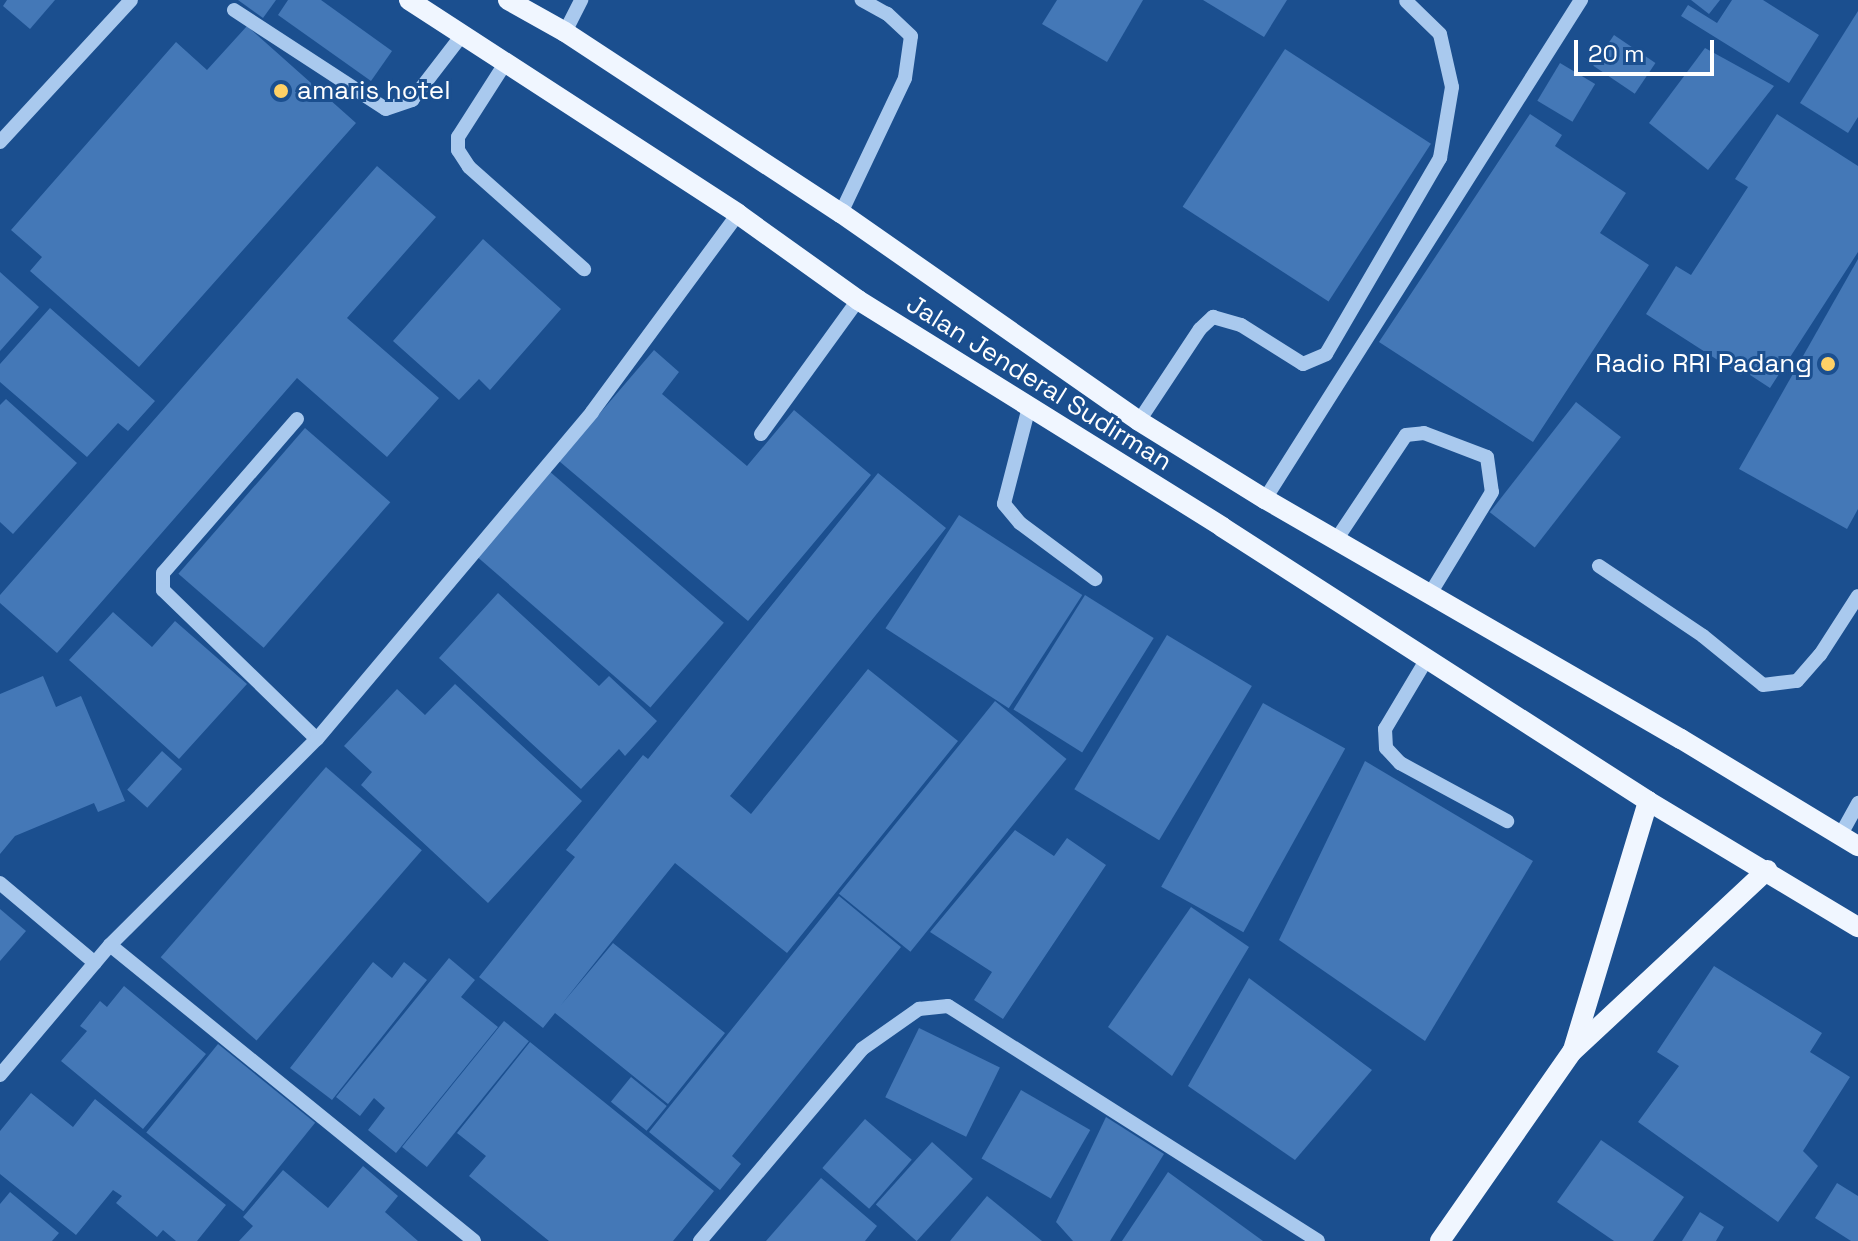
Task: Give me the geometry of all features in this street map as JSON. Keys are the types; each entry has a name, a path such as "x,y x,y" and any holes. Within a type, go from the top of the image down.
{"main road":[{"name":"Jalan Jenderal Sudirman","path":"409,0 738,214 858,300 1428,657 1648,801 1858,927"},
{"path":"508,0 565,32 841,213 1139,421 1265,499 1681,739 1849,841"},
{"path":"1572,1052 1648,801"},
{"path":"1440,1241 1572,1052 1767,870"}],"street":[{"path":"0,142 131,0"},
{"path":"565,32 581,0"},
{"path":"841,213 905,78 911,36 887,14 862,0"},
{"path":"1265,499 1581,0"},
{"path":"1139,421 1200,329 1213,317 1241,325 1303,364 1326,354 1440,158 1452,87 1440,34 1406,1"},
{"path":"234,10 386,109 412,100 462,35"},
{"path":"506,62 458,137 458,150 469,167 584,269"},
{"path":"0,1075 110,945 317,739 592,412 738,214"},
{"path":"761,434 858,300"},
{"path":"1029,407 1003,497 1004,504 1020,523 1095,579"},
{"path":"297,419 163,573 163,590 317,739"},
{"path":"1336,540 1406,435 1424,433 1487,457 1492,492 1430,594"},
{"path":"1599,566 1703,636 1763,685 1797,681 1820,655 1858,596"},
{"path":"1428,657 1385,729 1386,748 1400,763 1507,821"},
{"path":"1849,841 1858,803"},
{"path":"0,883 95,963"},
{"path":"110,945 474,1241"},
{"path":"700,1241 862,1049 919,1009 948,1006 1318,1241"}],"building":[{"path":"7,0 55,0 30,29 3,6"},
{"path":"238,0 276,0 263,18"},
{"path":"288,0 321,0 392,51 371,81 278,15"},
{"path":"1057,0 1143,0 1107,62 1042,24"},
{"path":"1203,0 1287,0 1264,37"},
{"path":"1691,0 1720,0 1709,14"},
{"path":"1732,0 1763,0 1819,35 1789,83 1681,16 1688,5 1717,23"},
{"path":"1858,11 1858,117 1848,133 1800,103"},
{"path":"247,26 356,123 139,367 30,271 42,257 11,230 176,42 207,70"},
{"path":"1614,35 1655,63 1635,94 1593,66"},
{"path":"1705,48 1774,86 1708,170 1649,123"},
{"path":"1285,49 1431,144 1329,301 1183,207"},
{"path":"1560,63 1595,84 1572,122 1537,101"},
{"path":"1530,114 1562,135 1555,146 1626,193 1600,233 1649,265 1533,442 1379,342"},
{"path":"1777,114 1858,166 1858,252 1770,388 1744,371 1741,375 1646,314 1676,266 1691,275 1748,187 1735,179"},
{"path":"377,166 436,217 347,318 439,398 387,457 297,378 57,653 0,603 0,595"},
{"path":"483,239 561,309 490,390 479,379 459,400 393,341"},
{"name":"Radio RRI Padang","path":"1858,259 1858,509 1847,529 1739,469"},
{"path":"0,272 39,307 0,351"},
{"path":"50,308 155,401 128,431 118,423 87,457 0,382 0,364"},
{"path":"654,350 679,372 662,394 747,466 794,410 871,475 748,621 559,461"},
{"path":"6,399 77,463 13,534 0,522 0,405"},
{"path":"1576,402 1621,437 1535,547 1490,512"},
{"path":"305,428 390,502 264,648 178,574"},
{"path":"548,470 724,623 650,707 475,555"},
{"path":"878,473 946,528 730,796 751,814 868,669 958,741 787,953 675,863 561,1005 613,943 725,1033 668,1104 555,1013 543,1028 479,977 575,857 566,850 643,755 648,759"},
{"path":"959,515 1082,595 1009,708 885,628"},
{"path":"498,593 599,686 609,676 657,721 625,756 619,749 581,789 439,658"},
{"path":"1085,595 1154,638 1082,752 1013,709"},
{"path":"113,612 152,647 175,621 247,684 179,759 69,660"},
{"path":"1167,635 1252,686 1159,840 1074,789"},
{"path":"43,676 56,707 81,696 125,801 98,812 94,803 15,836 0,854 0,694"},
{"path":"455,684 582,801 488,903 361,785 372,772 344,746 397,689 425,715"},
{"path":"995,701 1066,759 910,952 839,894"},
{"path":"1263,703 1345,749 1243,932 1161,887"},
{"path":"162,751 182,769 147,808 127,790"},
{"path":"1365,761 1533,861 1425,1041 1279,940"},
{"path":"326,767 422,850 257,1041 161,957"},
{"path":"1015,830 1054,856 1067,838 1106,865 1003,1019 974,1000 992,972 930,932"},
{"path":"839,896 901,947 732,1156 741,1164 720,1190 649,1132"},
{"path":"1191,907 1249,947 1172,1076 1108,1027"},
{"path":"0,909 26,931 0,961"},
{"path":"449,958 475,980 461,997 498,1027 396,1153 368,1130 385,1108 374,1098 360,1116 336,1097"},
{"path":"373,962 392,978 404,962 427,980 332,1100 290,1068"},
{"path":"1714,966 1822,1033 1810,1052 1850,1077 1803,1151 1818,1166 1778,1222 1638,1122 1679,1066 1657,1052"},
{"path":"1249,978 1372,1070 1295,1160 1188,1086"},
{"path":"124,986 206,1054 143,1129 61,1061 87,1031 80,1026 100,1001 107,1007"},
{"path":"504,1021 529,1041 427,1167 402,1147"},
{"path":"919,1028 1000,1067 966,1137 885,1097"},
{"path":"530,1042 714,1191 673,1241 549,1241 469,1176 486,1156 457,1133"},
{"path":"218,1044 315,1123 243,1211 146,1133"},
{"path":"631,1077 667,1106 647,1131 611,1102"},
{"path":"1021,1090 1090,1130 1051,1198 982,1158"},
{"path":"31,1093 73,1127 95,1099 226,1205 197,1241 176,1241 163,1230 157,1237 116,1203 122,1196 113,1190 76,1235 0,1174 0,1131"},
{"path":"1106,1117 1164,1154 1110,1241 1073,1241 1056,1222"},
{"path":"865,1119 912,1160 869,1209 822,1168"},
{"path":"1601,1140 1684,1197 1653,1241 1614,1241 1557,1202"},
{"path":"932,1142 973,1179 917,1241 876,1204"},
{"path":"363,1166 398,1196 385,1212 418,1241 239,1241 253,1226 243,1217 283,1170 328,1208"},
{"path":"1168,1172 1263,1241 1122,1241"},
{"path":"821,1178 877,1226 865,1241 766,1241"},
{"path":"1837,1183 1858,1196 1858,1241 1851,1241 1815,1218"},
{"path":"10,1192 59,1233 52,1241 0,1241 0,1204"},
{"path":"987,1196 1042,1241 950,1241"},
{"path":"1700,1212 1724,1227 1716,1241 1682,1241"}],"place":[{"name":"amaris hotel","path":"281,91"},
{"name":"Radio RRI Padang","path":"1828,364"}]}
